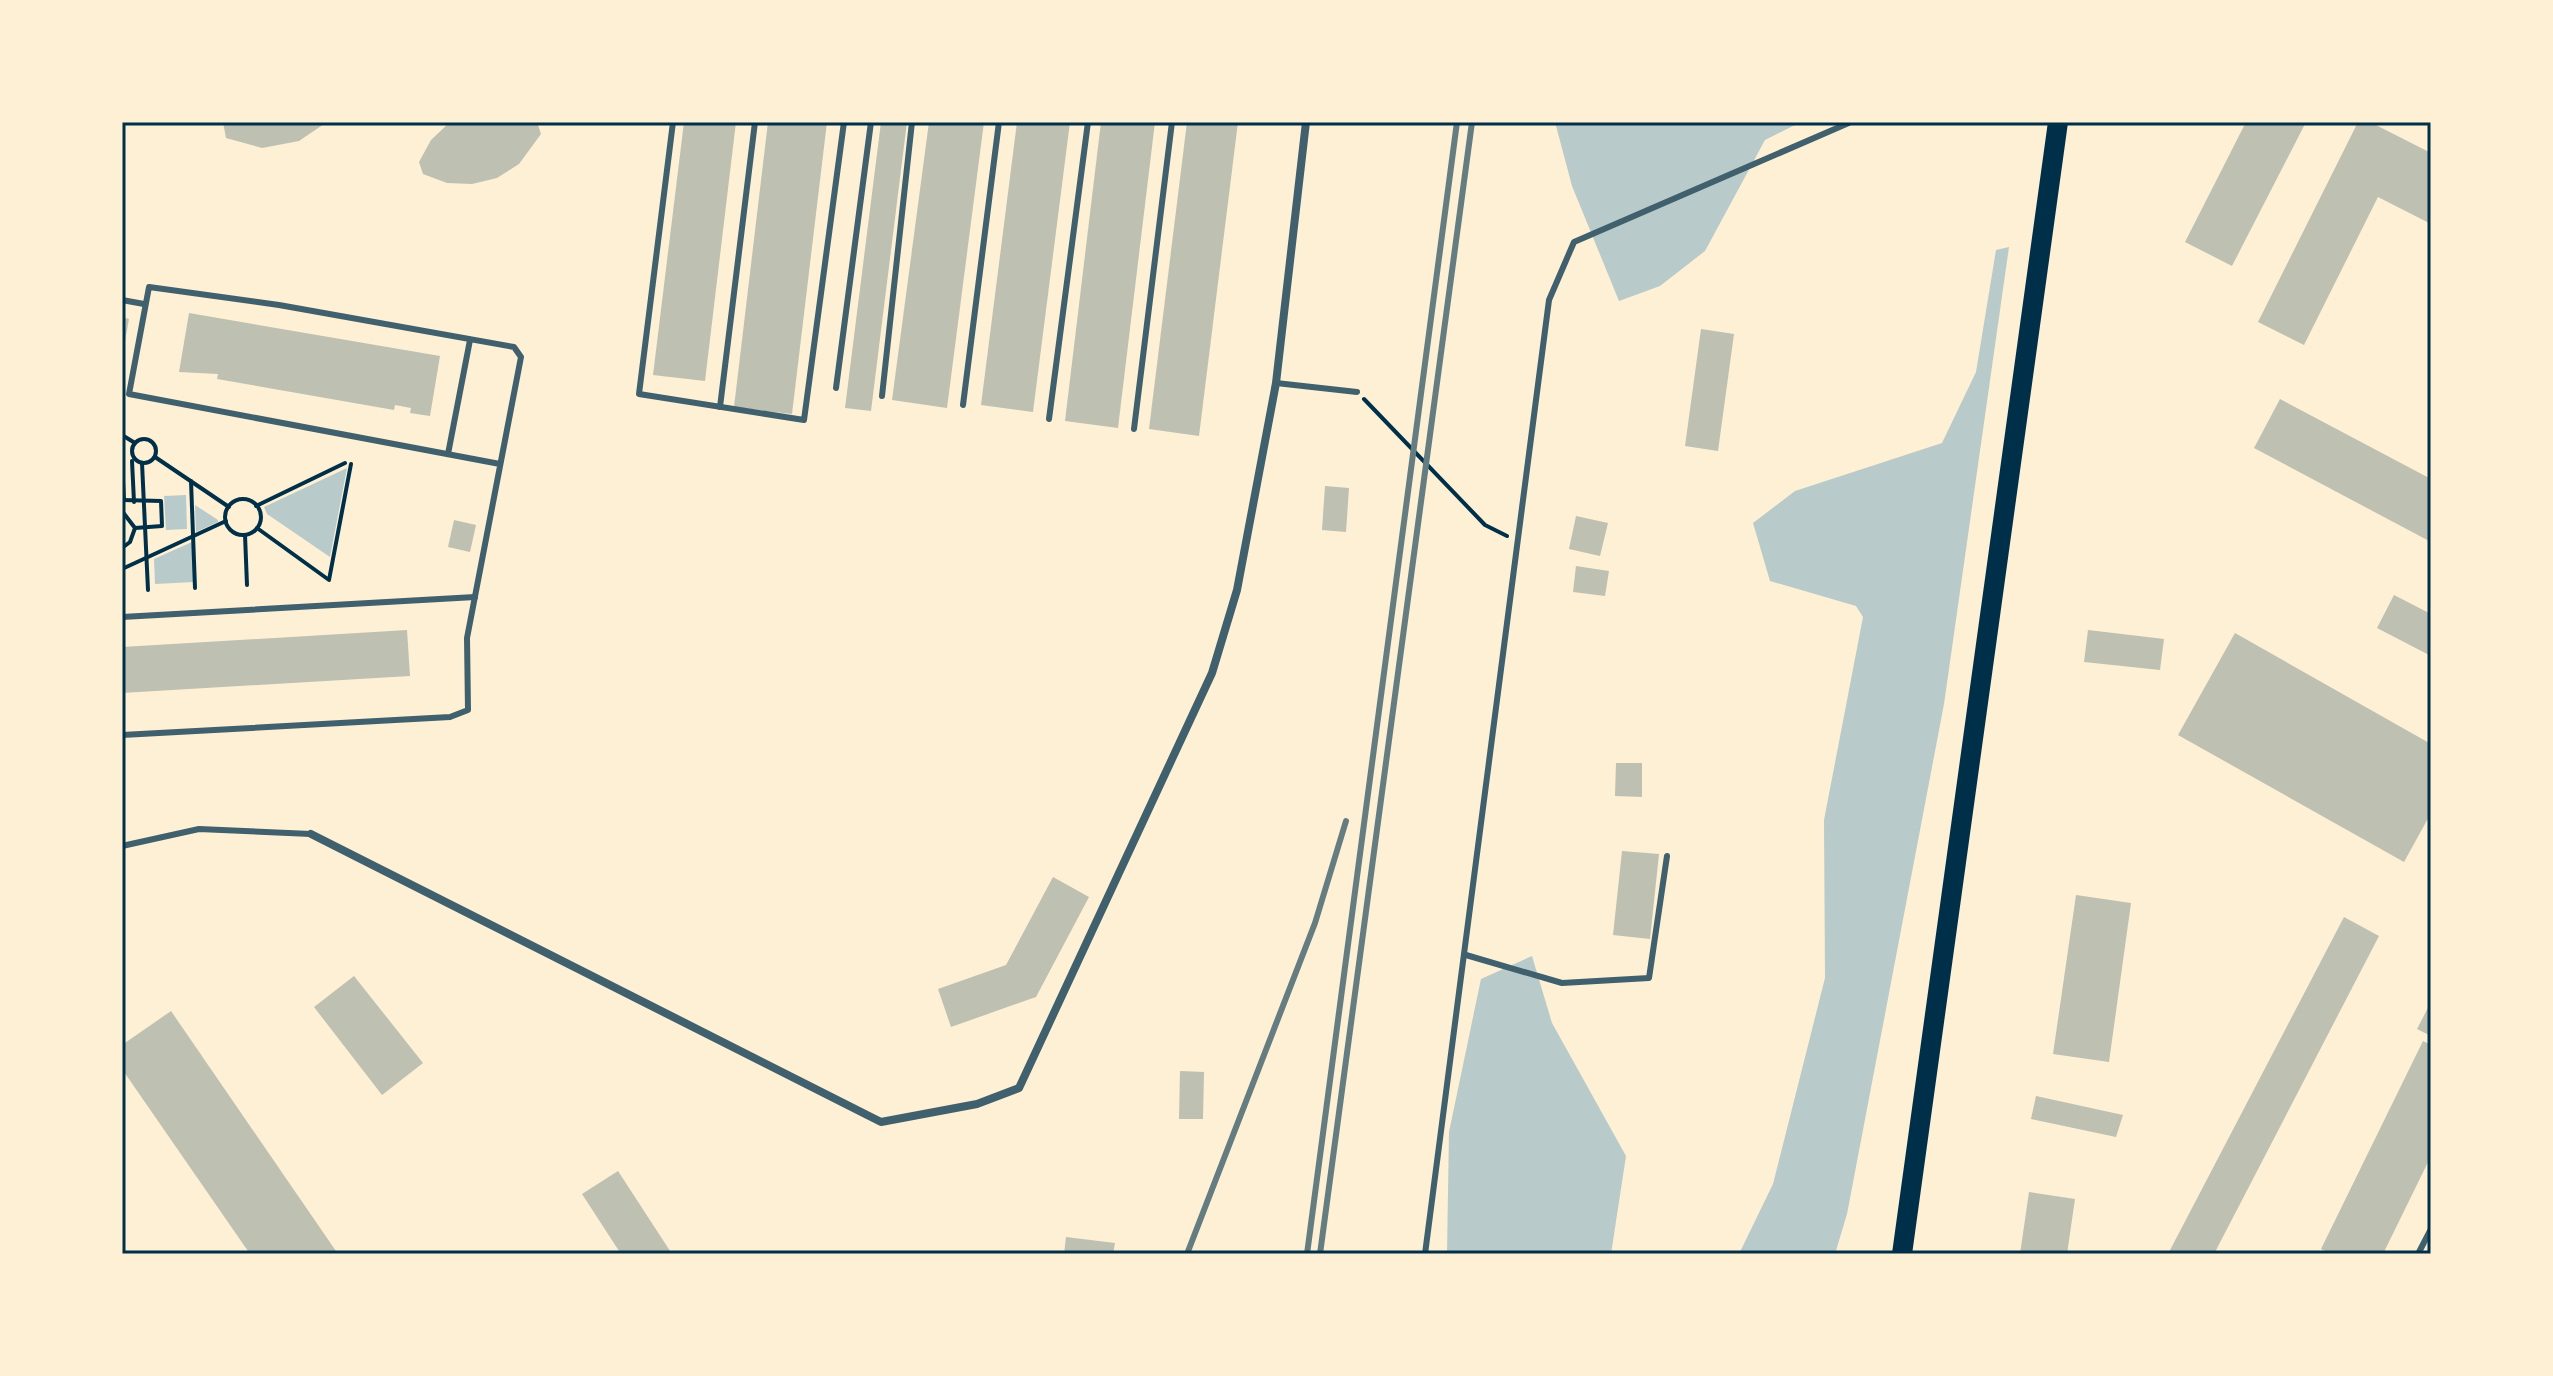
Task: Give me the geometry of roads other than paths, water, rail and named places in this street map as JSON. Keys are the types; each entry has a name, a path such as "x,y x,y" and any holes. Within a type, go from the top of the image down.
{"main road":[{"path":"1902,1254 2058,122"}],"street":[{"path":"311,834 881,1122 977,1104 1019,1088 1212,673 1237,590 1276,383 1306,122"}],"lane":[{"path":"673,122 639,394 804,420 844,122"},
{"path":"720,407 755,122"},
{"path":"836,388 871,122"},
{"path":"882,396 912,122"},
{"path":"963,405 999,122"},
{"path":"1049,419 1088,122"},
{"path":"1134,429 1172,122"},
{"path":"1425,1254 1549,300 1574,242 1851,122"},
{"path":"122,735 450,717 468,710 467,638 521,357 514,347 154,286 146,291 126,394 500,464"},
{"path":"122,300 144,304"},
{"path":"448,454 470,340"},
{"path":"1276,383 1357,392"},
{"path":"122,617 475,597"},
{"path":"122,846 199,829 311,834"},
{"path":"1466,955 1562,983 1649,978 1667,856"},
{"path":"2418,1254 2431,1229"}],"railway":[{"path":"1307,1254 1457,122"},
{"path":"1320,1254 1472,122"},
{"path":"1187,1254 1315,923 1346,821"}]}
